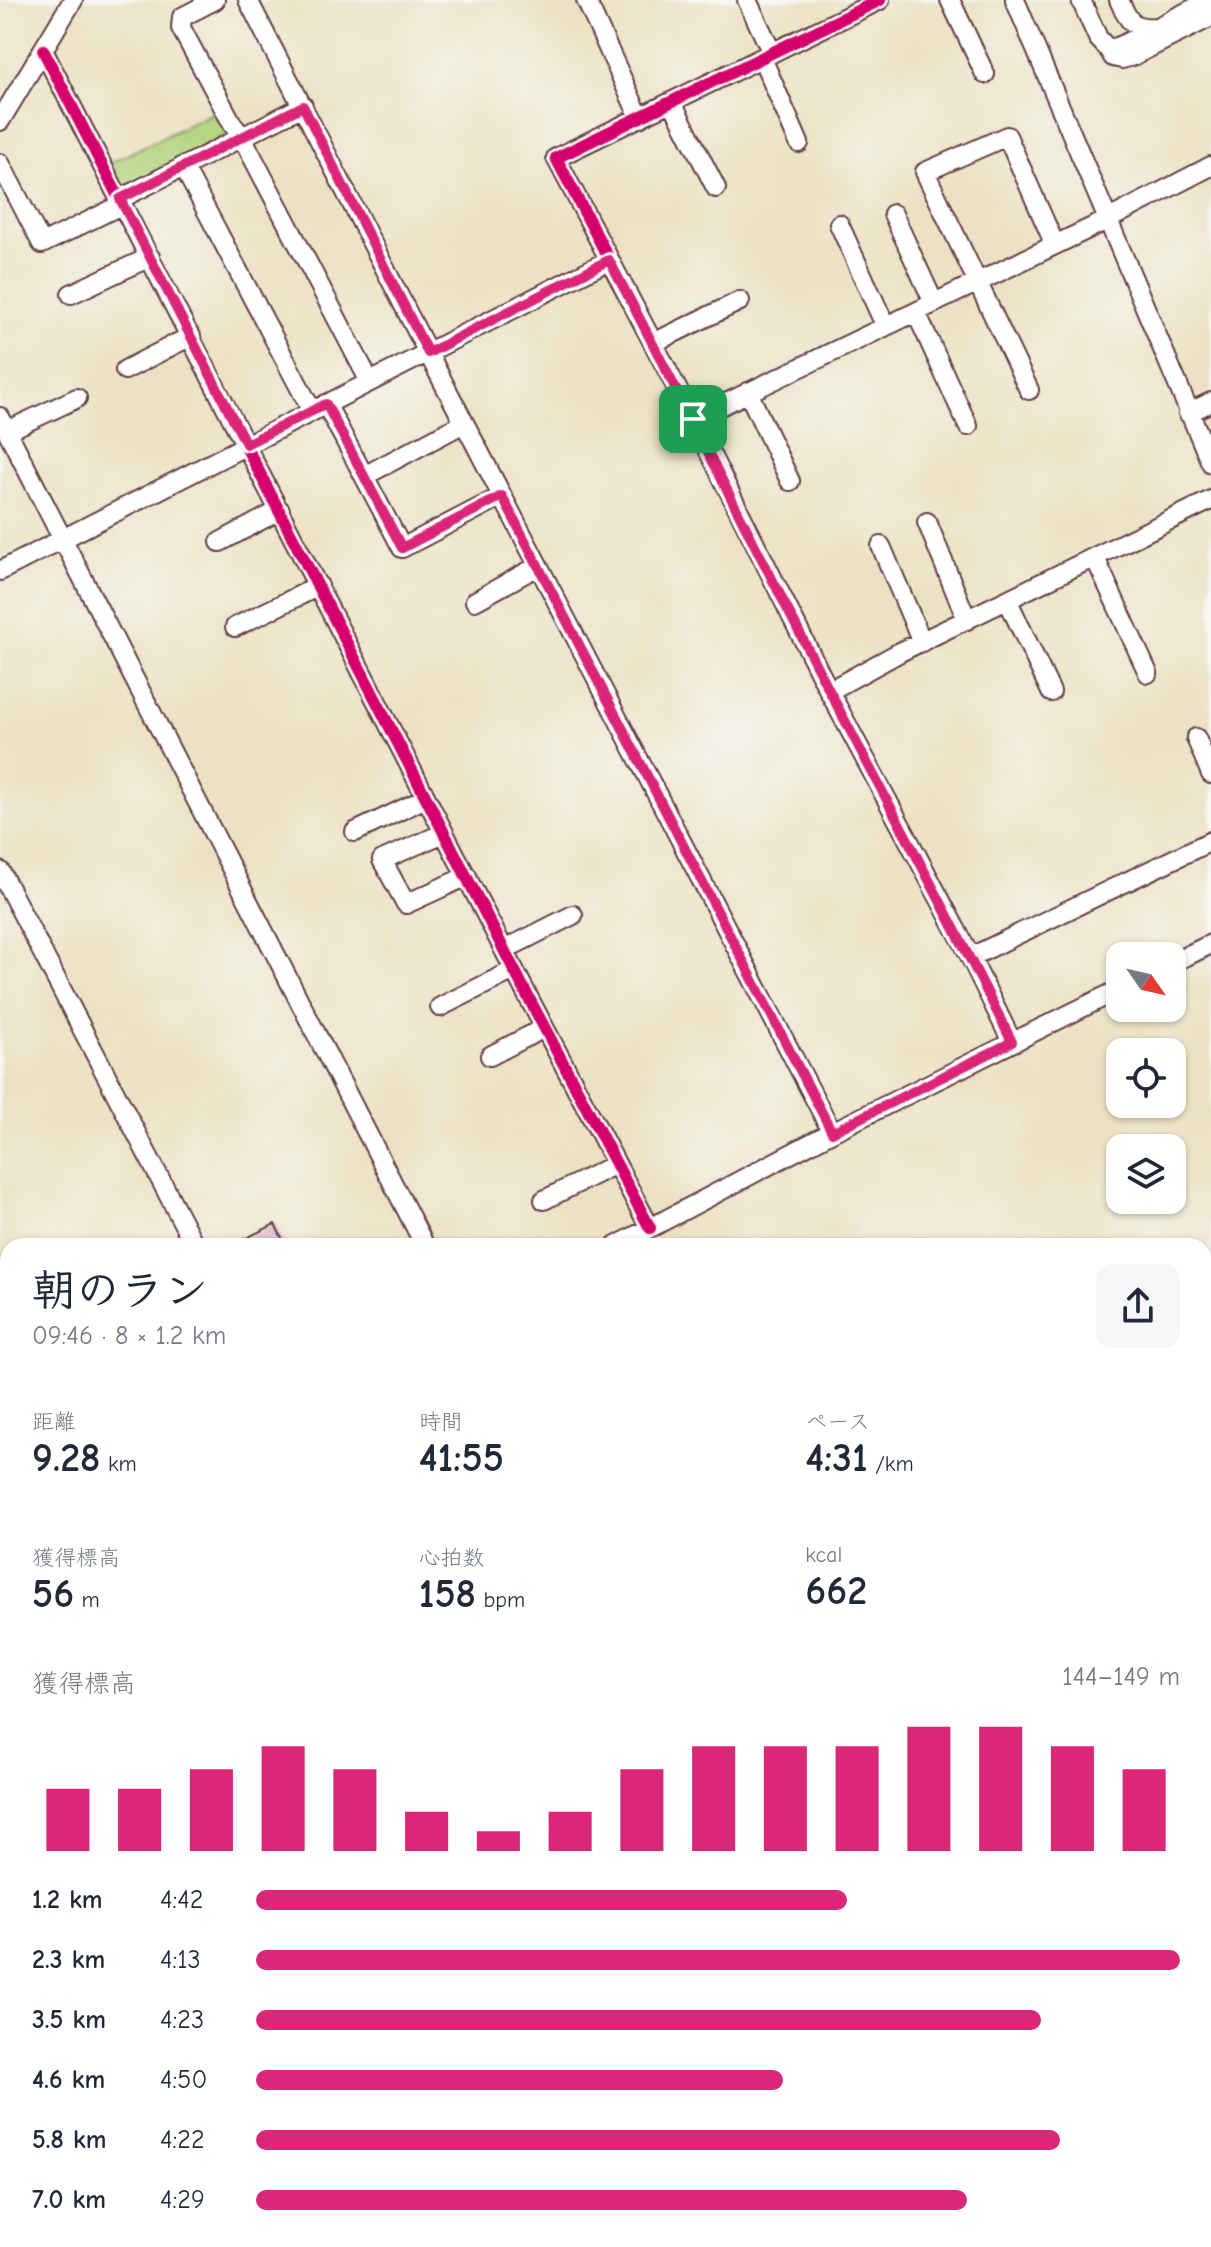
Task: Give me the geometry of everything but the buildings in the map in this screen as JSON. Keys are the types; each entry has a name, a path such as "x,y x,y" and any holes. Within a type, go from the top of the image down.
{"street":[{"path":"0,121 73,0"},
{"path":"215,0 182,17 181,28 241,135 370,382"},
{"path":"248,0 832,1132"},
{"path":"586,0 640,118"},
{"path":"747,0 799,143"},
{"path":"880,0 851,6 767,55 556,158 693,419 829,691 971,957 1012,1042"},
{"path":"950,0 985,74"},
{"path":"1015,0 1211,463"},
{"path":"1081,0 1098,38 1113,57 1122,59 1211,17"},
{"path":"1119,0 1130,22 1146,28 1156,27"},
{"path":"1109,50 1210,0"},
{"path":"43,50 514,970 650,1228"},
{"path":"672,102 716,188"},
{"path":"0,163 42,244 241,135 303,106"},
{"path":"1029,390 925,172 1007,136 1055,245"},
{"path":"183,166 319,408 364,476 402,548 502,496"},
{"path":"693,419 1107,220 1211,166"},
{"path":"893,214 934,303"},
{"path":"839,224 885,325"},
{"path":"71,294 150,257"},
{"path":"0,571 609,260"},
{"path":"653,343 740,301"},
{"path":"916,312 968,426"},
{"path":"125,370 191,336"},
{"path":"748,392 790,481"},
{"path":"77,398 4,424 421,1238"},
{"path":"1188,413 1211,402"},
{"path":"364,476 464,423"},
{"path":"829,691 1211,500"},
{"path":"220,542 280,510"},
{"path":"927,522 967,620"},
{"path":"881,546 922,642"},
{"path":"1095,558 1148,673"},
{"path":"475,601 538,566"},
{"path":"235,627 319,586"},
{"path":"1008,601 1051,692"},
{"path":"1196,738 1211,774"},
{"path":"355,832 426,798"},
{"path":"444,833 382,860 406,904 467,876"},
{"path":"971,957 1211,841"},
{"path":"0,871 5,891 191,1238"},
{"path":"504,950 573,915"},
{"path":"1186,956 1211,944"},
{"path":"440,1007 514,970"},
{"path":"631,1238 832,1132 1106,996"},
{"path":"490,1056 544,1028"},
{"path":"544,1200 616,1164"}],"green space":[{"path":"218,110 227,127 225,136 127,188 120,184 110,163"}],"cycle path":[{"path":"880,0 556,158 1012,1042"},
{"path":"43,50 523,987 650,1228"}],"route":[{"path":"303,106 428,353 609,260 693,419 829,691 966,948 1012,1042 832,1132 502,496 402,548 326,404 246,444 120,199 303,106"}]}
